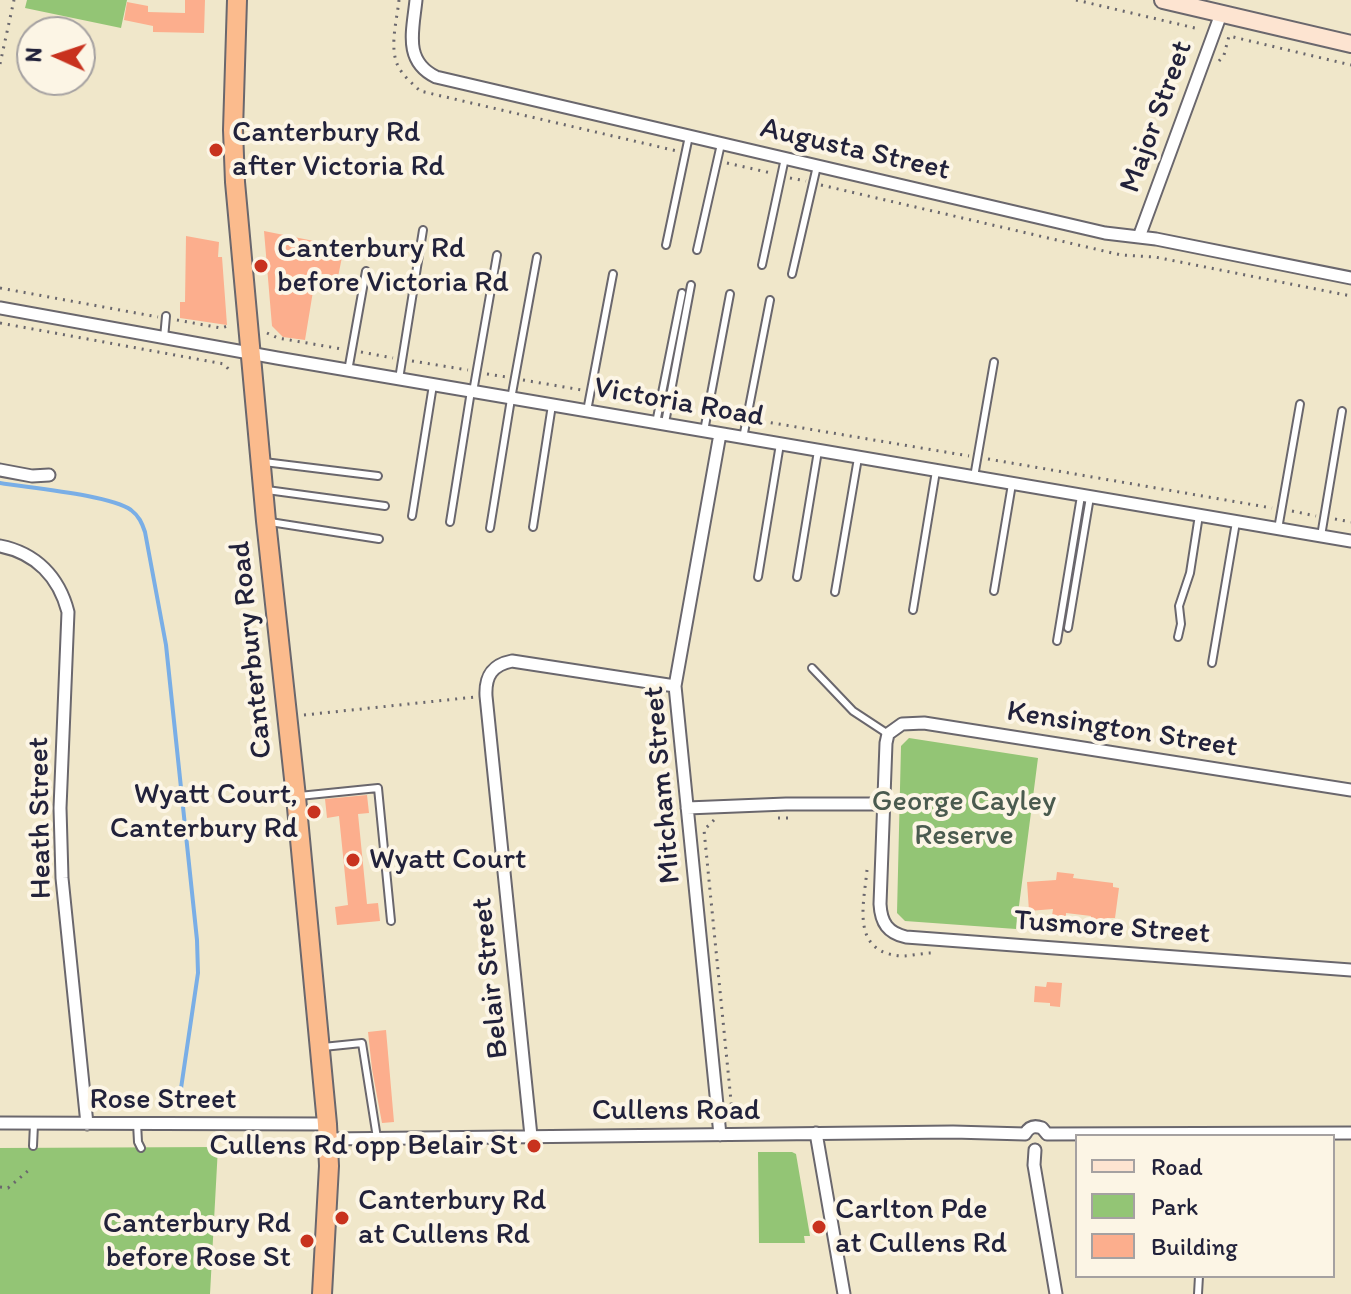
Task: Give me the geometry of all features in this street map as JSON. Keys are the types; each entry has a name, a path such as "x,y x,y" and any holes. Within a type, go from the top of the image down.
{"highway":[{"name":"Canterbury Road","path":"237,0 233,130 235,182 327,1132 329,1166 322,1294"}],"main road":[{"path":"1163,0 1351,44"}],"street":[{"name":"Augusta Street","path":"416,0 415,58 428,73 436,77 1105,233 1156,239 1351,278"},
{"name":"Major Street","path":"1139,237 1221,14"},
{"name":"Victoria Road","path":"0,308 348,371 1351,541"},
{"name":"Mitcham Street","path":"720,434 675,686 720,1135"},
{"path":"0,470 32,476 49,475"},
{"name":"Heath Street","path":"0,546 27,554 49,572 58,585 68,612 61,843 87,1124"},
{"path":"486,696 486,684 494,667 512,661 675,686"},
{"name":"Belair Street","path":"486,696 531,1136"},
{"name":"Kensington Street","path":"888,734 902,724 924,723 1351,790"},
{"path":"687,808 883,804 888,734"},
{"name":"Tusmore Street","path":"883,804 881,915 884,924 896,935 1351,970"},
{"name":"Rose Street","path":"0,1123 137,1123 327,1132"},
{"path":"1034,1126 1042,1128 1047,1134 1046,1144 1035,1150 1027,1144 1025,1134 1034,1126"},
{"name":"Cullens Road","path":"327,1132 377,1138 953,1132 1025,1134"},
{"path":"816,1133 844,1294"},
{"path":"1047,1134 1351,1133"},
{"path":"1035,1150 1034,1165 1056,1294"}],"lane":[{"path":"666,245 689,136"},
{"path":"697,250 721,144"},
{"path":"762,265 785,158"},
{"path":"792,274 817,166"},
{"path":"399,379 423,230"},
{"path":"450,522 497,255"},
{"path":"490,528 537,257"},
{"path":"348,371 366,271"},
{"path":"587,411 613,274"},
{"path":"661,424 669,405 691,285"},
{"path":"661,424 660,403 682,293"},
{"path":"704,431 730,294"},
{"path":"743,438 770,300"},
{"path":"164,338 166,317"},
{"path":"974,477 994,362"},
{"path":"412,516 433,385"},
{"path":"1278,529 1300,404"},
{"path":"533,527 552,405"},
{"path":"1321,536 1342,411"},
{"path":"758,577 780,444"},
{"path":"797,577 818,451"},
{"path":"835,592 858,458"},
{"path":"260,461 378,476"},
{"path":"913,610 936,471"},
{"path":"994,591 1012,484"},
{"path":"263,490 385,506"},
{"path":"1068,628 1086,496"},
{"path":"1057,641 1086,496"},
{"path":"1178,637 1181,624 1179,606 1190,573 1199,515"},
{"path":"266,521 379,539"},
{"path":"1212,663 1236,522"},
{"path":"812,668 853,711 888,734"},
{"path":"296,797 378,788 391,921"},
{"path":"320,1047 362,1043 377,1138"},
{"path":"137,1123 141,1148"},
{"path":"33,1146 34,1124"}],"path":[{"path":"0,64 14,0"},
{"path":"1076,0 1195,28 1197,24"},
{"path":"1219,61 1224,55 1229,36 1351,65"},
{"path":"0,288 221,328 228,326"},
{"path":"0,323 224,364 232,373"},
{"path":"267,333 278,338 660,403"},
{"path":"669,405 1351,522"},
{"path":"304,715 486,696"},
{"path":"0,1187 8,1188 32,1170"}],"green space":[{"path":"27,0 127,0 121,28 96,23 96,16 63,16 25,8"},
{"name":"George Cayley Reserve","path":"909,738 1038,758 1016,929 905,921 897,913 901,746"},
{"path":"218,1147 210,1294 0,1294 0,1148"},
{"path":"758,1152 796,1154 810,1236 804,1236 805,1243 759,1243"}],"building":[{"path":"185,0 205,0 204,33 153,32 153,26 124,20 127,2 148,6 148,12 185,13"},
{"path":"264,231 344,247 338,277 316,273 305,340 283,337 272,326"},
{"path":"186,236 219,242 218,257 222,257 227,325 180,318 180,302 185,302"},
{"name":"Wyatt Court","path":"367,795 369,813 358,814 367,904 378,903 380,921 337,925 335,907 348,905 339,816 327,818 325,799"},
{"path":"1057,872 1074,874 1073,878 1113,883 1113,887 1119,888 1115,918 1107,918 1107,924 1090,922 1091,916 1066,913 1066,918 1052,916 1053,909 1029,911 1027,882 1056,880"},
{"path":"1047,982 1062,983 1060,1007 1034,1002 1035,986 1046,987"},
{"path":"386,1030 394,1122 382,1123 368,1032"}],"waterway":[{"path":"0,483 88,496 121,505 136,515 145,532 166,645 197,940 198,973 179,1102"}],"place":[{"name":"Canterbury Rd after Victoria Rd","path":"216,150"},
{"name":"Canterbury Rd before Victoria Rd","path":"261,266"},
{"name":"Wyatt Court, Canterbury Rd","path":"314,812"},
{"name":"Wyatt Court","path":"353,860"},
{"name":"Cullens Rd opp Belair St","path":"534,1146"},
{"name":"Canterbury Rd at Cullens Rd","path":"342,1218"},
{"name":"Carlton Pde at Cullens Rd","path":"819,1227"},
{"name":"Canterbury Rd before Rose St","path":"307,1241"}]}
